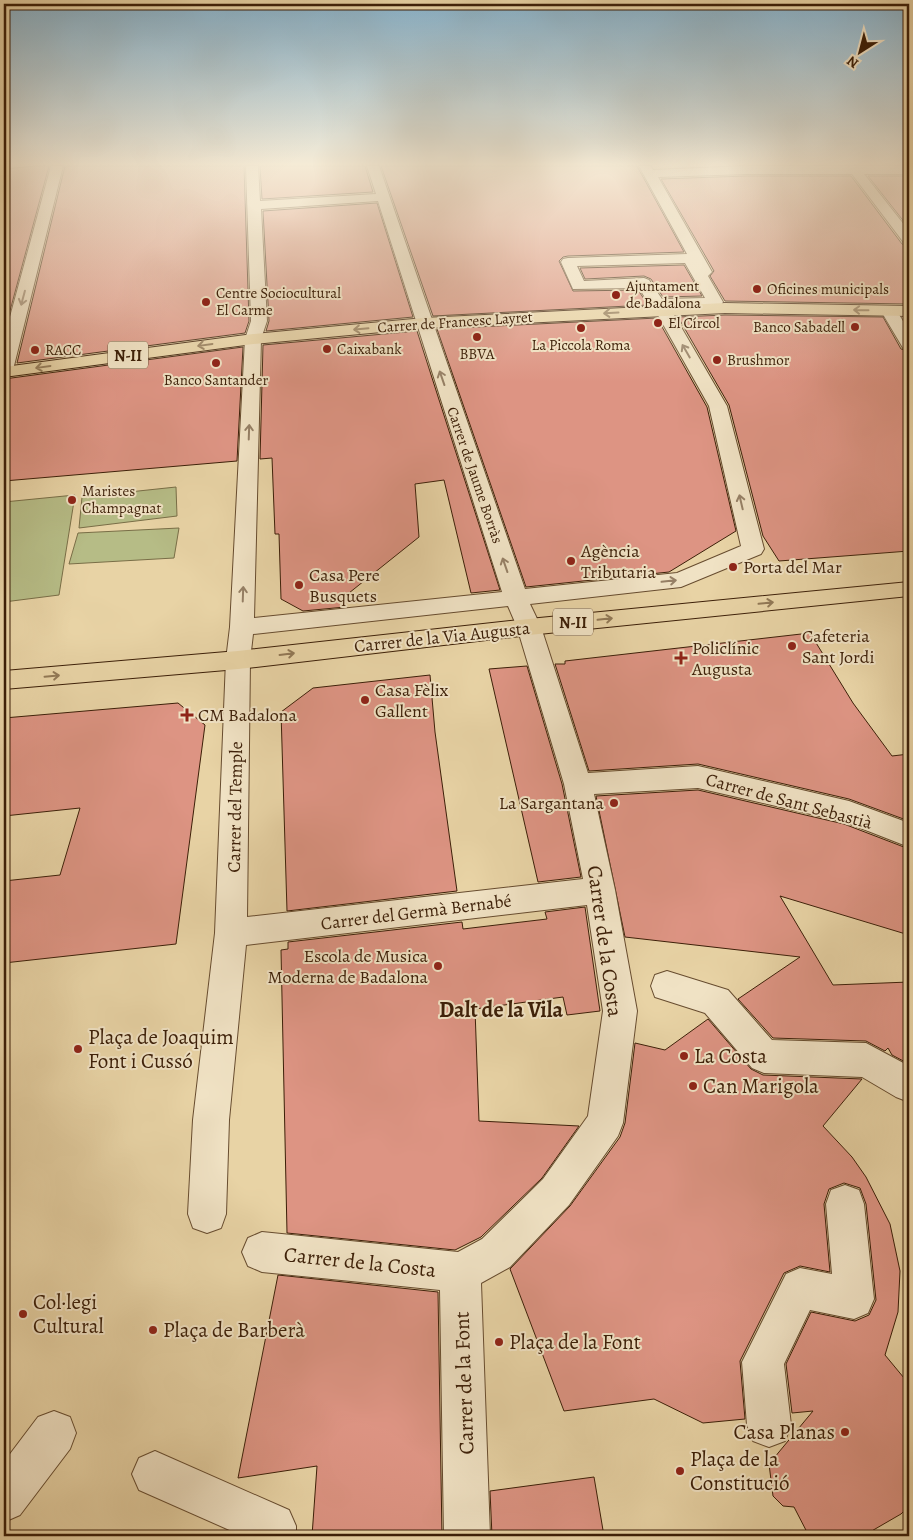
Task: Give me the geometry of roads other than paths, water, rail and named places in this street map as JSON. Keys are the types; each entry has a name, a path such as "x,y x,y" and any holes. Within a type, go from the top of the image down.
{"main road":[{"name":"Carrer de Francesc Layret","path":"4,371 253,339 424,323 725,308 909,311"},
{"name":"Carrer de la Via Augusta","path":"4,680 238,660 530,627 909,589"}],"street":[{"path":"4,371 38,238"},
{"name":"Carrer del Temple","path":"207,1214 211,1120 232,933 238,660 242,627 253,339 258,321 255,238"},
{"name":"Carrer de Jaume Borràs","path":"396,238 516,598 530,627"},
{"path":"685,238 725,308"},
{"path":"690,258 715,302 657,304 644,283 578,286 568,262 662,259 690,258"},
{"name":"Carrer de la Via Augusta","path":"242,627 681,580 753,549 718,406 664,310"},
{"path":"889,311 909,344"},
{"name":"Carrer de la Costa","path":"262,1252 460,1272 496,1253 556,1192 604,1123 620,1012 590,891 578,784 530,627"},
{"name":"Carrer de Sant Sebastià","path":"578,784 698,777 849,812 909,836"},
{"name":"Carrer del Germà Bernabé","path":"232,933 590,891"},
{"path":"667,986 716,1001 764,1056 866,1060 909,1084"},
{"path":"769,1426 763,1362 800,1288 854,1299 845,1204"},
{"name":"Carrer de la Font","path":"460,1272 468,1515"},
{"path":"4,1499 54,1432"},
{"path":"155,1474 272,1526 273,1536"}],"place":[{"name":"Oficines municipals","path":"757,289"},
{"name":"Ajuntament de Badalona","path":"616,295"},
{"name":"Centre Sociocultural El Carme","path":"206,302"},
{"name":"El Círcol","path":"658,323"},
{"name":"Banco Sabadell","path":"855,327"},
{"name":"La Piccola Roma","path":"581,328"},
{"name":"BBVA","path":"477,337"},
{"name":"Caixabank","path":"327,349"},
{"name":"RACC","path":"35,350"},
{"name":"Brushmor","path":"717,360"},
{"name":"Banco Santander","path":"216,363"},
{"name":"Maristes Champagnat","path":"72,500"},
{"name":"Agència Tributaria","path":"571,561"},
{"name":"Porta del Mar","path":"733,567"},
{"name":"Casa Pere Busquets","path":"299,585"},
{"name":"Cafeteria Sant Jordi","path":"792,646"},
{"name":"Policlínic Augusta","path":"681,658"},
{"name":"Casa Fèlix Gallent","path":"365,700"},
{"name":"CM Badalona","path":"187,715"},
{"name":"La Sargantana","path":"614,803"},
{"name":"Escola de Musica Moderna de Badalona","path":"438,966"},
{"name":"Plaça de Joaquim Font i Cussó","path":"78,1049"},
{"name":"La Costa","path":"684,1056"},
{"name":"Can Marigola","path":"693,1086"},
{"name":"Col·legi Cultural","path":"23,1314"},
{"name":"Plaça de Barberà","path":"153,1330"},
{"name":"Plaça de la Font","path":"499,1342"},
{"name":"Casa Planas","path":"845,1432"},
{"name":"Plaça de la Constitució","path":"680,1471"}],"district":[{"name":"Dalt de la Vila","path":"501,1009"}]}
